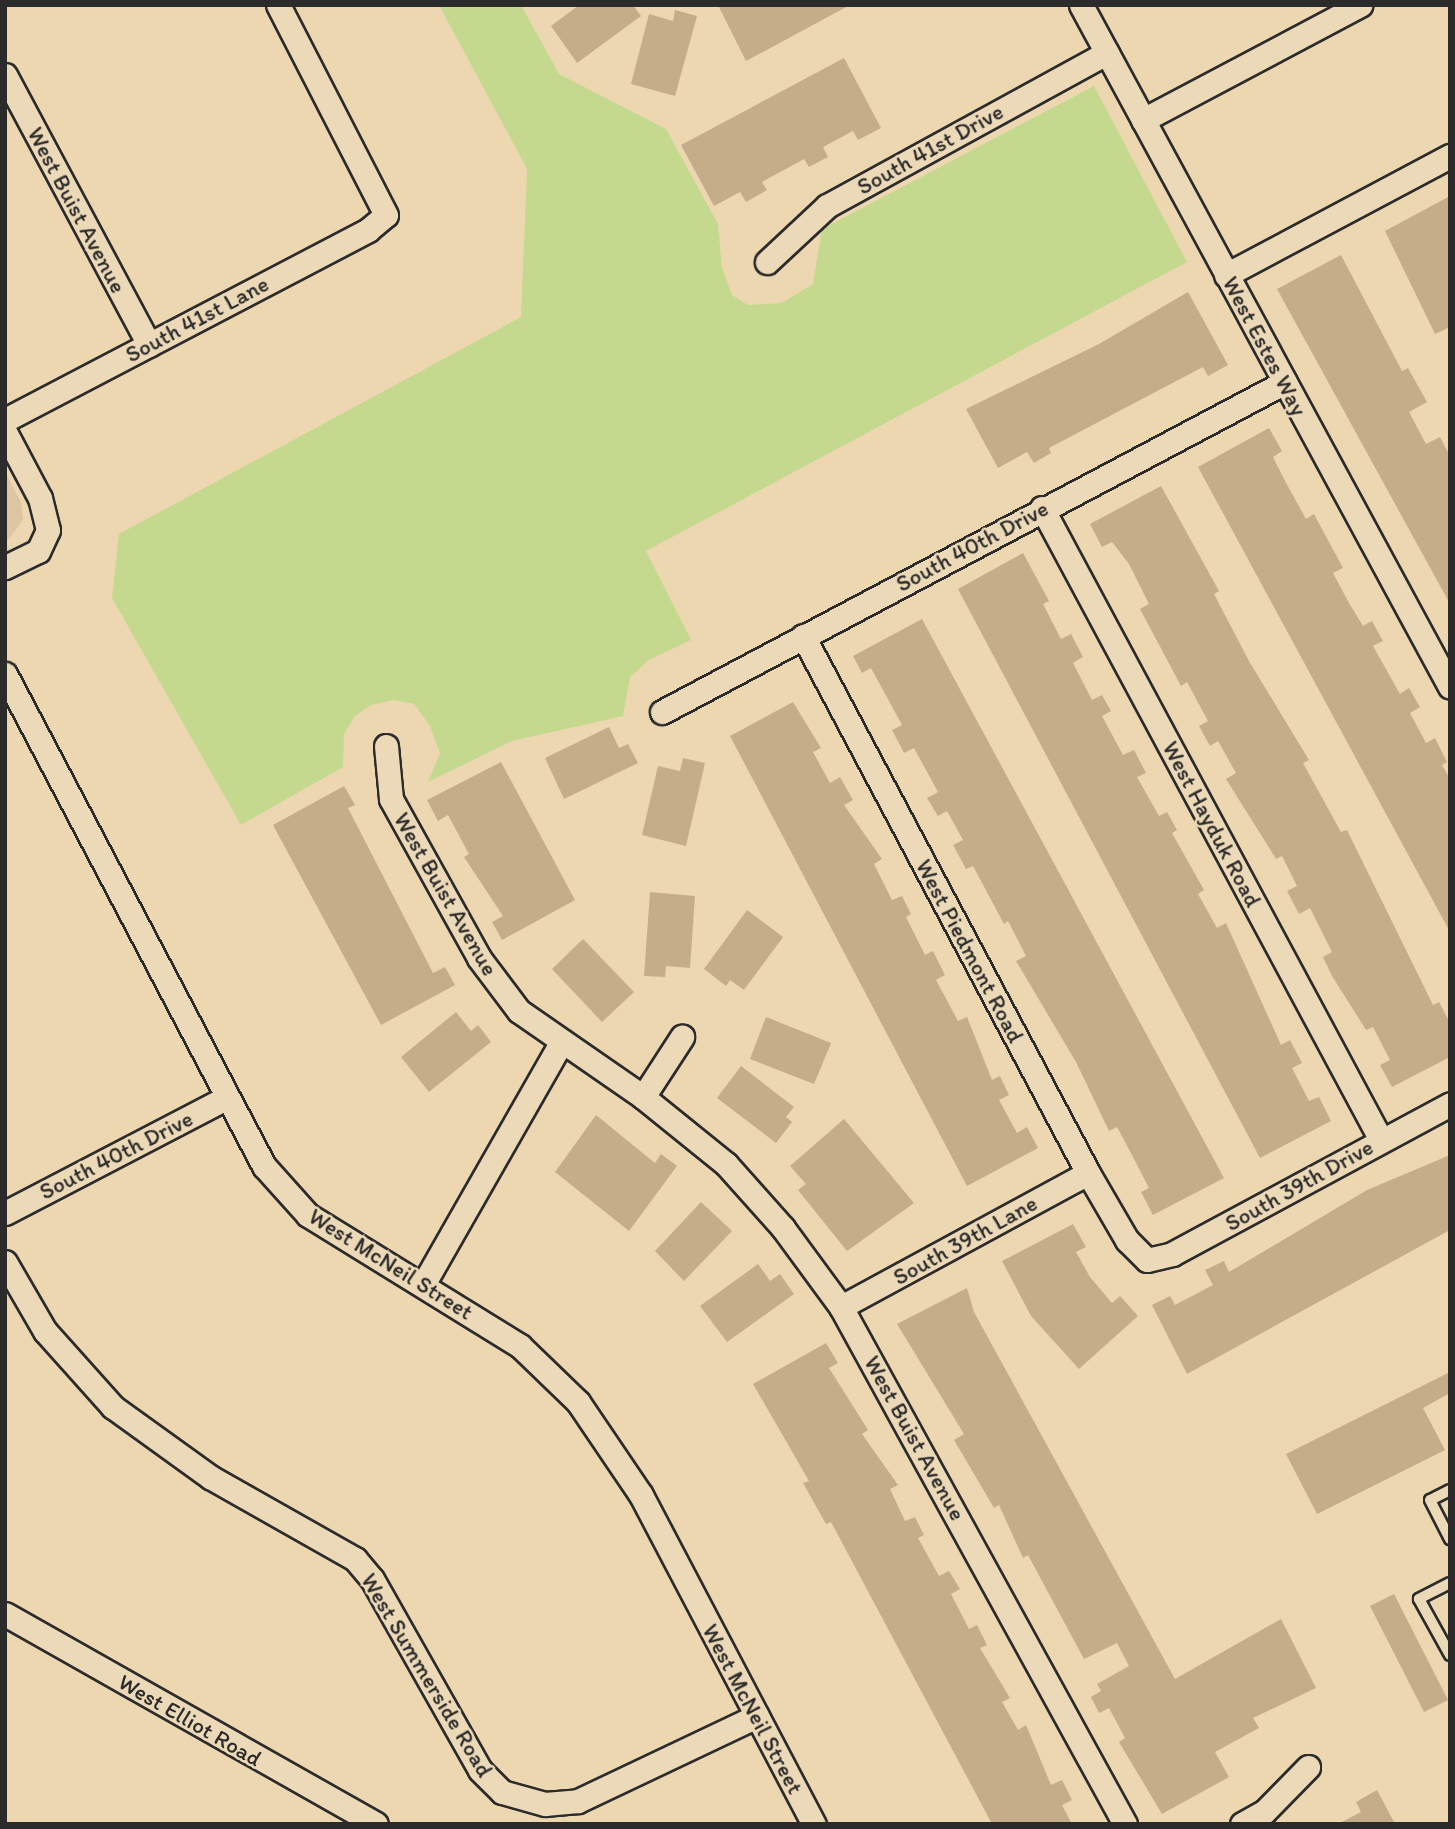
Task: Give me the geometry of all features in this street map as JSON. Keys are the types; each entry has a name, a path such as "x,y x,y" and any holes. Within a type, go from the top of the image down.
{"street":[{"name":"South 41st Lane","path":"5,420 368,230 386,215 278,5"},
{"name":"West Estes Way","path":"1081,5 1450,687"},
{"path":"1143,120 1360,5"},
{"name":"South 41st Drive","path":"767,262 827,205 1107,53"},
{"name":"West Buist Avenue","path":"5,75 149,345"},
{"path":"1226,275 1450,156"},
{"name":"South 40th Drive","path":"662,712 1042,508 1284,382"},
{"path":"5,432 40,498 48,530 38,551 5,568"},
{"name":"West Hayduk Road","path":"1042,508 1381,1140"},
{"name":"West Piedmont Road","path":"803,636 1088,1173 1127,1240 1147,1260"},
{"name":"West McNeil Street","path":"5,674 264,1166 308,1214 424,1283 520,1346 578,1402 641,1495 814,1824"},
{"name":"West Buist Avenue","path":"386,746 391,799 479,958 519,1011 561,1043 643,1097 726,1164 783,1228 841,1307 1125,1824"},
{"path":"643,1097 682,1037"},
{"path":"424,1283 561,1043"},
{"name":"South 40th Drive","path":"5,1213 226,1098"},
{"name":"South 39th Drive","path":"1147,1260 1172,1254 1450,1104"},
{"name":"South 39th Lane","path":"841,1307 1088,1173"},
{"name":"West Summerside Road","path":"5,1262 45,1331 113,1407 210,1477 355,1559 372,1579 480,1770 502,1792 545,1804 604,1791 757,1716"},
{"name":"West Elliot Road","path":"5,1614 376,1824"},
{"path":"1242,1824 1264,1812 1308,1767"}],"lane":[{"path":"1450,1490 1430,1500 1450,1539"},
{"path":"1450,1583 1419,1599 1450,1655"}],"shaded area":[{"path":"5,472 21,502 23,520 5,544"}],"green space":[{"path":"439,5 521,5 559,74 666,129 718,224 722,268 732,295 748,305 782,303 813,284 822,229 1094,86 1187,262 646,551 691,640 649,660 630,677 623,716 512,741 428,782 440,753 430,726 414,704 394,700 371,705 355,716 344,734 343,767 241,825 112,598 119,534 521,317 527,169"}],"building":[{"path":"579,5 633,5 641,16 577,63 551,26"},
{"path":"718,5 850,5 746,61"},
{"path":"675,10 697,16 675,96 631,84 649,14 673,21"},
{"path":"844,58 881,128 858,140 853,131 823,147 828,157 809,167 804,159 762,182 767,190 746,202 740,192 714,206 681,145"},
{"path":"1450,196 1450,327 1435,334 1385,231"},
{"path":"1341,255 1402,371 1408,368 1427,402 1409,412 1426,444 1440,437 1450,456 1450,604 1277,289"},
{"path":"1188,292 1228,365 1208,376 1203,367 1049,448 1051,453 1034,463 1027,452 998,468 966,409 1099,344"},
{"path":"1269,428 1282,451 1273,457 1285,481 1306,519 1314,514 1343,568 1333,573 1363,626 1372,621 1383,641 1373,646 1400,694 1409,688 1420,707 1410,713 1426,743 1435,738 1447,762 1442,765 1450,779 1450,932 1198,467"},
{"path":"1161,486 1219,591 1214,594 1249,661 1309,760 1303,763 1341,832 1347,830 1433,1005 1439,1002 1450,1023 1450,1057 1392,1087 1380,1065 1390,1060 1373,1027 1366,1030 1332,976 1323,957 1332,952 1310,908 1299,914 1287,891 1297,886 1282,856 1276,859 1226,779 1236,773 1218,741 1210,746 1199,726 1208,721 1187,682 1181,686 1140,609 1149,604 1129,564 1112,542 1102,547 1090,524"},
{"path":"1023,553 1049,601 1043,604 1061,639 1071,634 1083,657 1073,663 1092,700 1102,695 1111,711 1102,716 1123,755 1134,750 1146,773 1137,777 1159,816 1167,812 1177,830 1172,833 1204,890 1198,894 1217,928 1226,923 1281,1045 1290,1040 1302,1063 1292,1068 1309,1101 1319,1097 1331,1121 1260,1158 958,589"},
{"path":"922,619 1224,1178 1153,1215 1141,1192 1149,1188 1117,1127 1109,1131 1076,1062 1016,961 1026,956 1008,921 1004,924 973,866 966,869 953,845 963,840 947,811 938,816 927,798 938,792 914,748 904,753 892,730 902,725 871,668 862,673 853,656"},
{"path":"793,702 821,748 813,752 830,783 840,777 853,800 844,805 882,859 874,864 892,900 902,896 911,914 906,917 925,955 933,951 945,975 936,980 958,1021 967,1017 992,1080 1000,1076 1009,1095 999,1100 1017,1133 1027,1127 1038,1148 967,1186 730,736"},
{"path":"609,727 619,748 628,744 638,763 564,799 545,758"},
{"path":"683,758 705,763 686,846 642,835 658,766 680,771"},
{"path":"501,762 575,900 502,940 492,922 503,916 464,857 469,854 448,815 438,821 427,800"},
{"path":"344,786 355,805 348,808 433,973 445,967 455,985 381,1025 273,825"},
{"path":"650,892 695,896 690,968 666,966 665,977 644,976"},
{"path":"747,910 783,937 744,990 730,980 726,986 704,969"},
{"path":"583,939 634,992 602,1022 552,969"},
{"path":"456,1012 471,1031 478,1025 491,1042 429,1092 401,1057"},
{"path":"766,1017 831,1043 814,1084 750,1059"},
{"path":"741,1066 794,1107 786,1117 792,1122 776,1143 717,1098"},
{"path":"596,1115 655,1163 661,1154 677,1166 629,1231 555,1172"},
{"path":"844,1119 914,1203 847,1251 798,1190 806,1184 790,1166"},
{"path":"1450,1155 1450,1230 1187,1374 1152,1305 1170,1296 1175,1305 1213,1285 1205,1270 1224,1261 1229,1272 1367,1190"},
{"path":"701,1202 732,1231 684,1281 655,1251"},
{"path":"1073,1224 1086,1247 1076,1252 1090,1277 1112,1303 1120,1296 1138,1316 1079,1369 1031,1316 1002,1261"},
{"path":"758,1264 770,1281 780,1274 794,1294 727,1342 700,1306"},
{"path":"967,1288 974,1312 1175,1679 1281,1619 1316,1688 1253,1718 1259,1728 1215,1752 1229,1777 1162,1814 1119,1742 1125,1738 1109,1708 1099,1713 1091,1697 1101,1691 1097,1684 1129,1666 1117,1643 1084,1659 1028,1555 1023,1558 999,1505 994,1508 954,1440 964,1434 897,1324"},
{"path":"826,1343 838,1363 829,1368 868,1430 862,1434 898,1485 890,1489 905,1521 915,1517 924,1535 918,1538 939,1576 949,1571 960,1589 951,1594 969,1629 977,1625 987,1645 980,1648 1010,1698 1002,1702 1018,1730 1026,1725 1051,1785 1062,1780 1072,1800 1062,1805 1072,1824 992,1824 831,1522 826,1524 803,1483 809,1481 753,1384"},
{"path":"1450,1372 1450,1393 1423,1408 1445,1450 1317,1514 1286,1454"},
{"path":"1394,1594 1448,1700 1424,1712 1370,1606"},
{"path":"1377,1790 1395,1824 1338,1824 1361,1812 1356,1802"}]}
